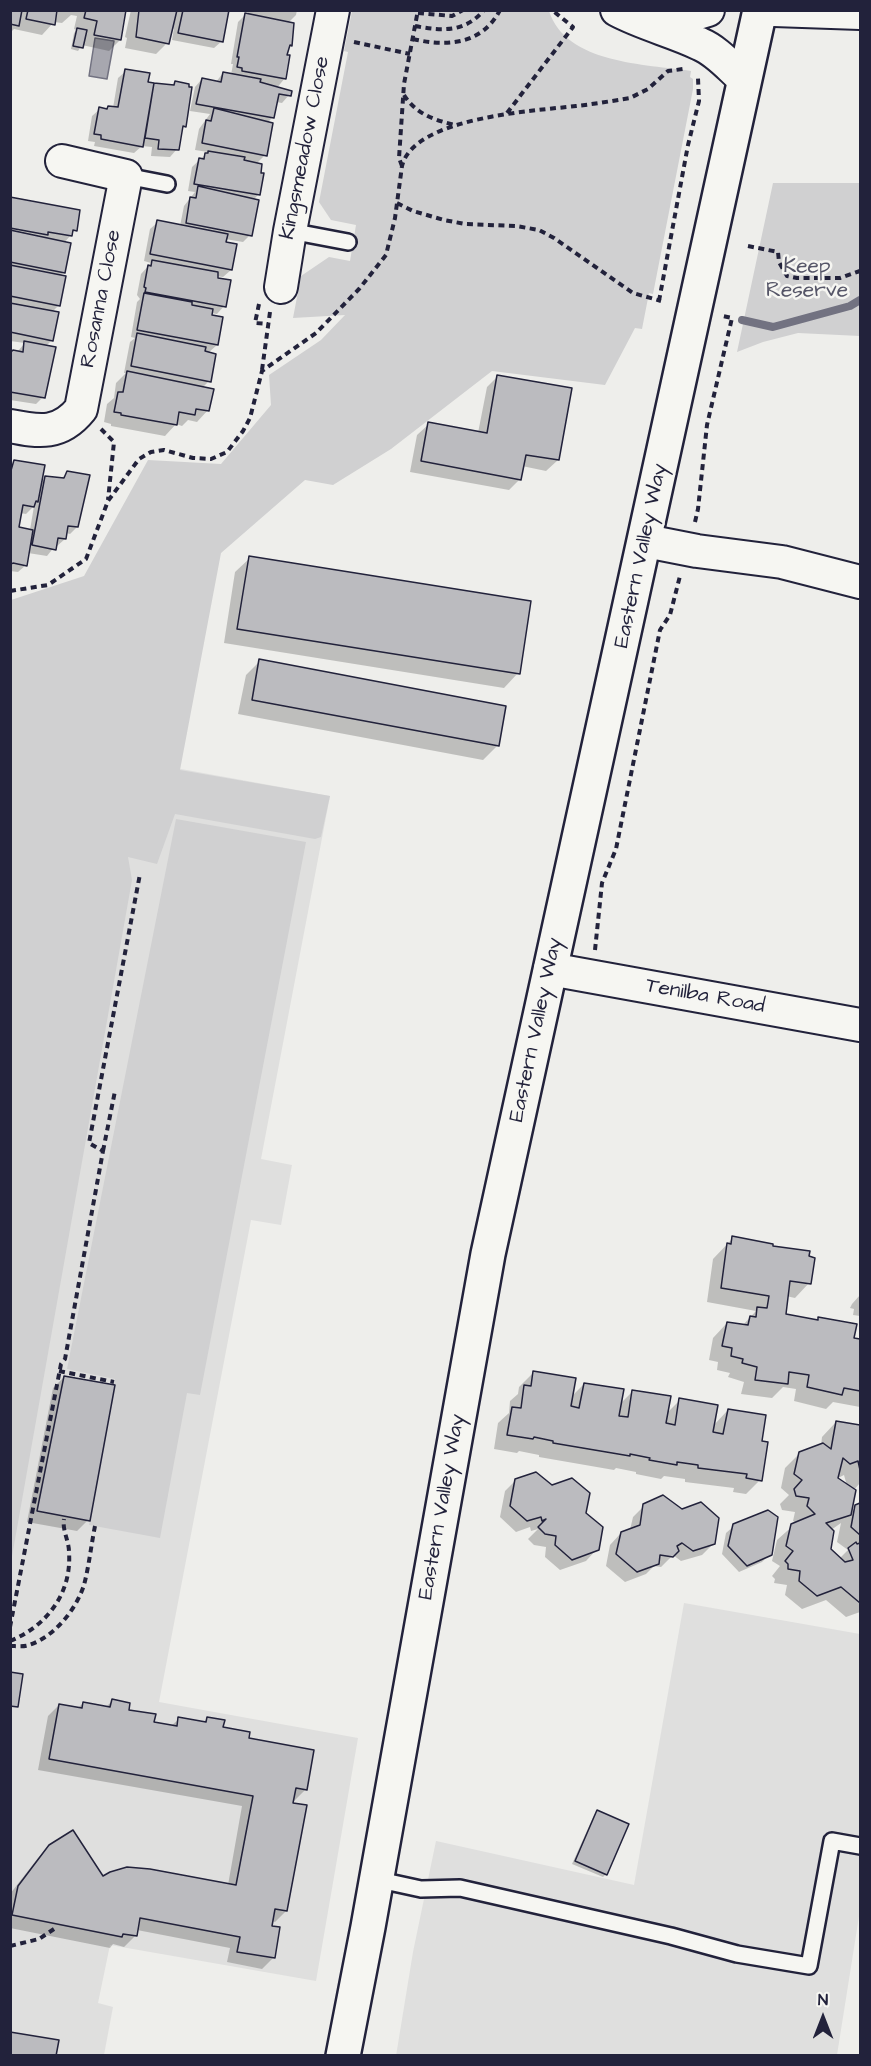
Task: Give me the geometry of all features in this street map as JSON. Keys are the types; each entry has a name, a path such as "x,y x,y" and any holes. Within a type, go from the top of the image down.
{"main road":[{"name":"Eastern Valley Way","path":"343,2055 488,1254 760,10"}],"street":[{"name":"Kingsmeadow Close","path":"281,286 333,10"},
{"path":"617,10 631,18 650,23 679,37 701,44 720,57 744,79"},
{"path":"650,23 685,18 708,10"},
{"path":"774,10 861,13"},
{"path":"62,161 126,176"},
{"name":"Rosanna Close","path":"81,409 126,176"},
{"path":"10,426 48,431 73,419 81,409"},
{"path":"645,541 782,562 861,582"},
{"name":"Tenilba Road","path":"550,969 861,1025"}],"lane":[{"path":"126,176 166,184"},
{"path":"290,231 348,242"},
{"path":"375,1879 421,1888 460,1888 670,1936 736,1954 808,1966 832,1841 861,1846"}],"path":[{"path":"402,166 399,158 403,94 418,12 452,16 464,10"},
{"path":"415,26 451,30 472,21 484,10"},
{"path":"413,39 448,44 465,41 484,30 500,10"},
{"path":"507,114 573,27 552,10"},
{"path":"345,40 410,54"},
{"path":"262,370 316,333 376,269 386,255 395,218 403,159 428,136 457,126 507,114 630,98 648,89 668,71 691,68"},
{"path":"397,203 413,211 465,224 516,226 539,230 555,238 633,293 659,301 688,145 699,101 699,79 695,74"},
{"path":"403,94 411,105 434,120 457,126"},
{"path":"748,246 778,252 779,262 787,276 840,278 861,271"},
{"path":"108,501 139,459 151,452 164,450 193,458 211,459 227,452 250,418 262,370 270,309 281,286"},
{"path":"590,977 597,938 602,883 616,849 660,630 670,615 698,509 707,426 732,318"},
{"path":"10,591 48,585 86,559 108,501 114,442 81,409"},
{"path":"104,1151 88,1143 140,874"},
{"path":"10,1627 59,1371 65,1359 116,1091"},
{"path":"59,1371 114,1382"},
{"path":"10,1641 39,1626 59,1599 69,1566 64,1520"},
{"path":"10,1646 28,1646 45,1637 62,1623 75,1606 83,1586 95,1526"},
{"path":"10,1946 39,1939 54,1929"}],"shaded area":[{"path":"95,38 114,41 107,79 89,76"},
{"path":"10,738 330,796 261,1159 292,1165 281,1225 251,1220 159,1702 358,1738 316,1981 110,1945 98,2003 113,2007 104,2055 11,2055"},
{"path":"684,1603 860,1634 860,1910 837,2055 396,2056 413,1952 436,1841 634,1885"}],"green space":[{"path":"352,11 549,11 558,29 572,42 590,51 631,63 691,71 693,89 653,294 649,293 642,329 635,328 605,385 492,371 391,449 333,485 305,480 221,553 180,770 330,796 321,837 315,839 175,814 157,864 128,857 132,880 11,1562 11,600 84,576 148,460 221,464 271,405 269,375 321,340 345,315 293,318 301,276 329,257 350,261 356,225 331,220 319,202 348,52 344,51"},
{"name":"Keep Reserve","path":"773,183 860,183 860,336 798,333 763,342 737,352"},
{"path":"176,819 306,842 200,1395 187,1393 160,1538 89,1525 115,1379 67,1369"}],"building":[{"path":"10,10 22,10 19,26 10,24"},
{"path":"28,10 57,10 55,25 26,19"},
{"path":"86,10 126,10 121,40 94,35 97,21 84,18"},
{"path":"139,10 177,10 169,44 136,37"},
{"path":"183,10 229,10 223,42 178,33"},
{"path":"245,13 294,23 292,46 290,45 287,55 290,55 286,79 242,71 242,68 237,67"},
{"path":"77,28 87,30 83,48 73,46"},
{"path":"125,69 150,73 148,82 154,83 143,147 101,139 101,135 94,134 99,107 107,109 108,106 118,107"},
{"path":"223,72 261,79 260,82 292,91 291,96 279,94 274,118 196,104 202,78 221,82"},
{"path":"175,81 189,84 189,87 192,87 186,127 183,126 179,150 158,149 159,140 145,138 154,83 174,85"},
{"path":"214,108 273,123 267,156 202,143 206,120 211,121"},
{"path":"208,151 245,157 244,160 262,164 261,173 264,173 260,195 194,184 199,158 204,159"},
{"path":"198,186 259,200 252,236 186,223 190,197 196,198"},
{"path":"10,197 80,210 77,231 73,230 72,236 48,232 48,235 10,228"},
{"path":"157,220 228,234 226,242 237,244 232,270 150,254"},
{"path":"10,230 71,243 65,273 10,262"},
{"path":"152,260 218,272 218,278 231,280 226,307 145,292 148,265 151,266"},
{"path":"10,265 66,276 60,306 10,296"},
{"path":"144,293 192,302 192,305 213,309 212,315 223,317 218,345 137,330"},
{"path":"10,303 59,312 53,341 10,332"},
{"path":"137,333 206,347 205,351 216,354 211,382 131,366"},
{"path":"24,341 56,347 45,398 10,392 10,353 13,350 23,352"},
{"path":"127,371 214,389 209,411 196,409 195,415 179,412 177,425 114,412 118,392 123,392"},
{"path":"497,375 572,388 559,460 526,455 521,480 421,461 428,422 487,433"},
{"path":"14,460 45,465 38,502 36,501 34,507 23,505 19,527 33,530 27,566 13,563 10,565 10,474"},
{"path":"67,471 90,475 78,527 68,526 66,539 58,538 56,550 32,545 45,476 64,478"},
{"path":"249,556 531,601 520,674 237,629"},
{"path":"259,659 506,706 499,746 252,700"},
{"path":"732,1236 773,1244 773,1246 810,1251 809,1256 815,1258 811,1284 790,1281 786,1314 857,1324 854,1338 860,1339 860,1391 844,1388 842,1395 807,1387 809,1375 789,1372 788,1384 755,1380 757,1367 742,1363 743,1359 731,1356 732,1348 722,1346 727,1322 748,1325 750,1316 756,1317 757,1307 767,1308 769,1296 721,1288 727,1243 731,1244"},
{"path":"533,1371 576,1378 571,1406 579,1408 584,1383 624,1389 619,1416 628,1417 632,1390 671,1396 666,1423 675,1425 679,1398 718,1405 713,1432 723,1434 728,1409 766,1415 762,1441 768,1442 762,1481 746,1478 747,1474 698,1468 698,1465 677,1462 677,1465 630,1454 630,1456 553,1443 553,1441 534,1437 533,1439 507,1435 512,1407 521,1408 524,1385 531,1386"},
{"path":"64,1376 115,1385 90,1521 37,1511"},
{"path":"836,1421 860,1425 860,1470 858,1461 850,1464 843,1458 838,1478 856,1490 851,1515 826,1523 834,1531 831,1549 845,1562 853,1560 848,1548 856,1542 860,1543 860,1603 841,1587 817,1596 799,1581 800,1571 788,1569 785,1561 793,1551 786,1546 791,1524 815,1514 807,1506 809,1498 796,1496 794,1489 802,1480 794,1474 799,1452 823,1443 831,1449"},
{"path":"536,1472 552,1485 572,1478 590,1493 586,1513 603,1527 599,1550 572,1560 555,1545 556,1536 545,1534 538,1527 546,1519 542,1521 541,1517 527,1521 510,1506 515,1479"},
{"path":"663,1495 682,1509 701,1502 719,1518 715,1544 693,1551 682,1543 677,1546 679,1551 673,1557 660,1555 659,1564 637,1572 616,1554 621,1532 640,1525 643,1504"},
{"path":"860,1503 860,1535 851,1527 855,1505"},
{"path":"768,1510 778,1517 772,1555 747,1566 728,1546 733,1524"},
{"path":"10,1672 23,1674 18,1707 10,1706"},
{"path":"112,1699 130,1703 129,1710 156,1714 154,1722 177,1726 178,1717 206,1722 207,1717 225,1720 223,1727 250,1732 249,1738 314,1750 307,1790 296,1788 293,1803 307,1805 287,1911 275,1909 272,1926 280,1927 275,1958 237,1952 240,1937 140,1918 137,1936 123,1934 122,1937 12,1915 18,1886 49,1845 73,1830 103,1876 127,1867 236,1885 253,1796 49,1759 59,1704 82,1708 83,1702 110,1707"},
{"path":"597,1810 629,1824 607,1875 575,1861"},
{"path":"10,2032 59,2040 56,2056 10,2056"}],"waterway":[{"path":"742,320 773,327 850,306 860,300"}]}
